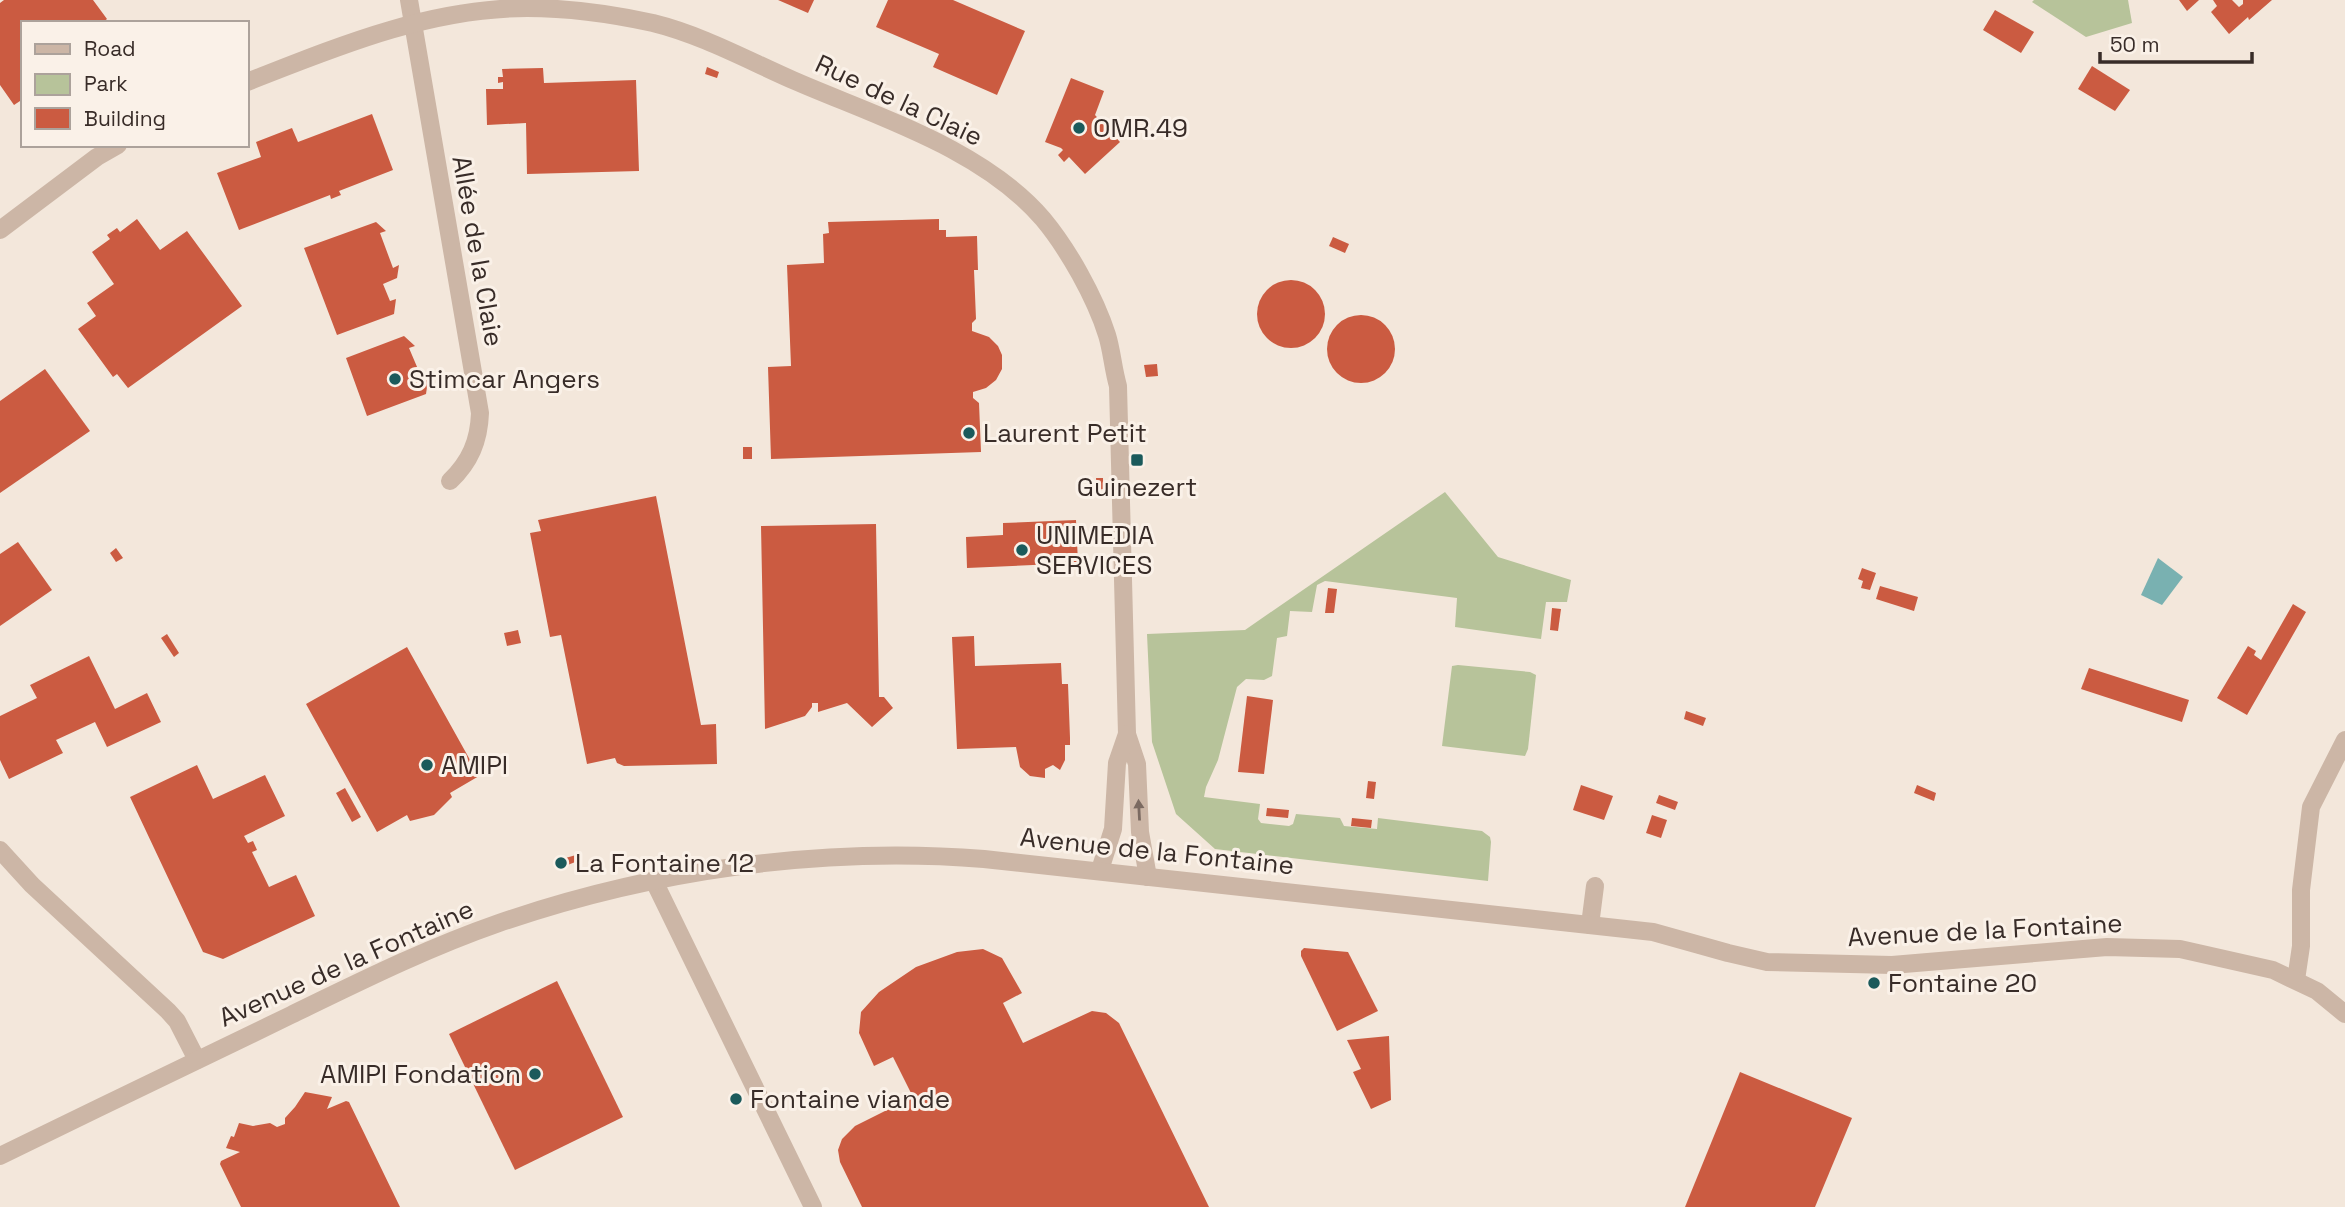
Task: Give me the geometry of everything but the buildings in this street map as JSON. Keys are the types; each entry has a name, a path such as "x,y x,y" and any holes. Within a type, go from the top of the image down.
{"street":[{"name":"Allée de la Claie","path":"409,0 480,413 477,440 472,452 450,481"},
{"name":"Rue de la Claie","path":"248,82 318,54 414,22 466,13 524,8 572,10 655,24 709,43 938,142 977,163 1016,193 1043,219 1096,304 1108,337 1118,386 1127,734 1137,764 1140,832 1148,877"},
{"path":"0,230 115,147"},
{"name":"Rue de la Claie","path":"1100,870 1113,829 1117,763 1127,734"},
{"path":"2296,980 2301,946 2301,890 2311,807 2345,740"},
{"path":"0,850 32,885 168,1011 177,1021 197,1060"},
{"name":"Avenue de la Fontaine","path":"0,1156 398,962 441,945 546,908 654,881 776,863 938,855 1100,870 1653,932 1767,962 1892,965 2107,947 2180,949 2250,963 2296,980 2342,1005"},
{"path":"654,881 813,1207"},
{"path":"1590,925 1595,886"}],"green space":[{"path":"2128,0 2132,23 2086,37 2032,2"},
{"path":"1445,492 1498,557 1571,580 1567,602 1546,602 1541,639 1455,627 1457,598 1325,581 1317,585 1312,612 1290,611 1287,636 1277,638 1272,676 1264,680 1246,679 1237,687 1218,760 1204,797 1260,804 1258,819 1261,823 1289,826 1293,824 1296,814 1340,818 1344,826 1377,829 1378,818 1482,831 1490,837 1491,842 1488,881 1215,849 1176,814 1152,742 1147,634 1245,630"},
{"path":"1452,666 1530,672 1536,675 1525,756 1442,746"}],"water":[{"path":"2158,558 2183,577 2162,605 2141,595"}],"place":[{"name":"OMR.49","path":"1079,128"},
{"name":"Stimcar Angers","path":"395,379"},
{"name":"Laurent Petit","path":"969,433"},
{"name":"Guinezert","path":"1137,460"},
{"name":"UNIMEDIA SERVICES","path":"1022,550"},
{"name":"AMIPI","path":"427,765"},
{"name":"La Fontaine 12","path":"561,863"},
{"name":"Fontaine 20","path":"1874,983"},
{"name":"AMIPI Fondation","path":"535,1074"},
{"name":"Fontaine viande","path":"736,1099"}]}
